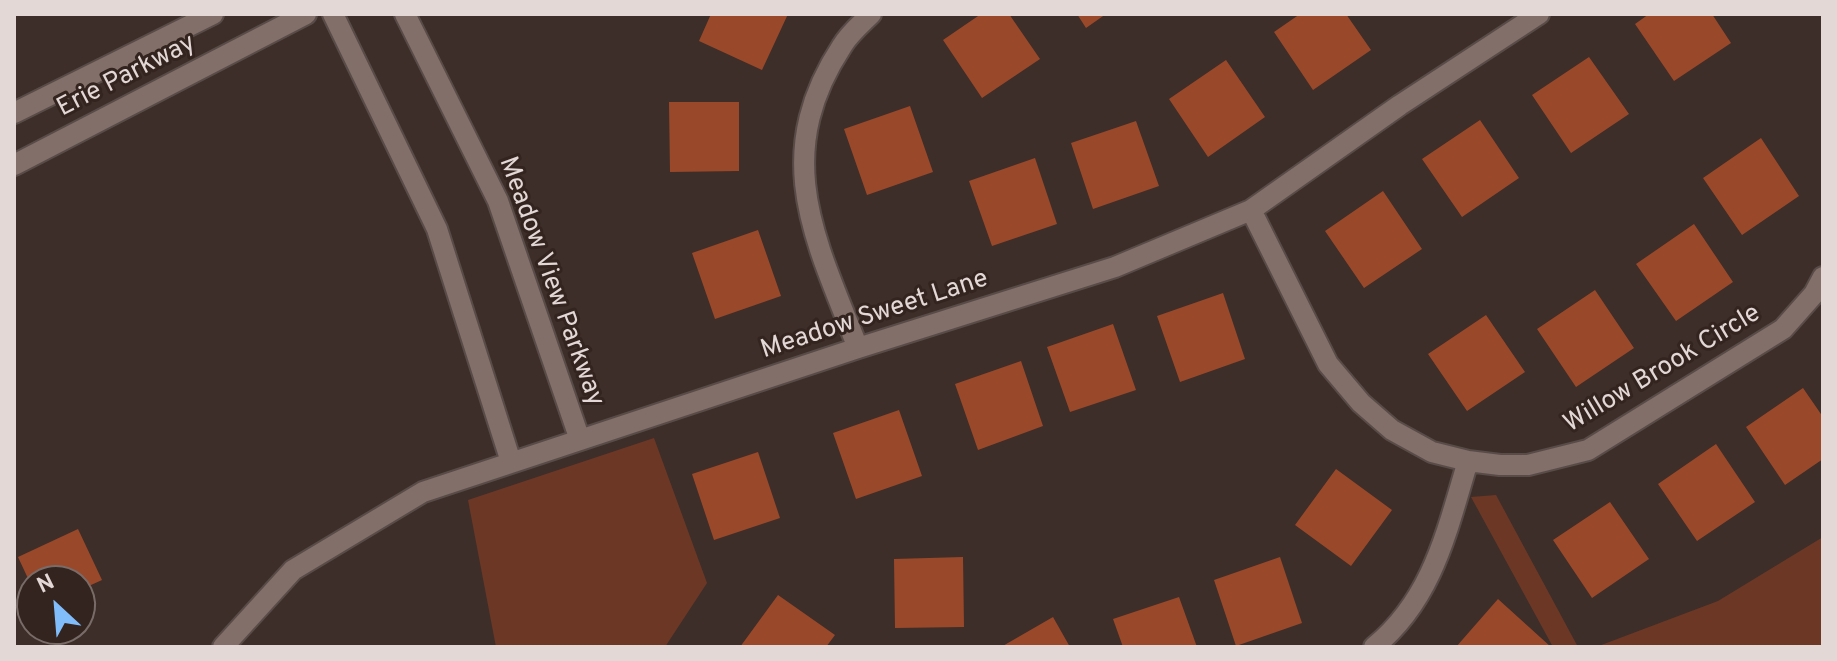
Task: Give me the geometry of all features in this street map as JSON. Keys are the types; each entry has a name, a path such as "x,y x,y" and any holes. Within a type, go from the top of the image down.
{"street":[{"name":"Erie Parkway","path":"14,113 213,14"},
{"name":"Erie Parkway","path":"14,165 306,14"},
{"path":"333,14 437,229 511,462"},
{"name":"Meadow View Parkway","path":"405,14 498,201 580,440"},
{"path":"858,348 816,240 804,183 804,133 820,87 843,44 871,14"},
{"name":"Meadow Sweet Lane","path":"223,647 293,570 423,492 858,348 1115,267 1251,210 1400,105 1539,14"},
{"name":"Willow Brook Circle","path":"1251,210 1328,364 1361,403 1392,430 1432,452 1468,461 1528,465 1588,450 1783,329 1814,294 1823,277"},
{"path":"1374,647 1389,635 1421,595 1442,547 1468,461"}],"shaded area":[{"path":"654,438 707,583 665,647 496,647 468,500"},
{"path":"1496,495 1578,647 1553,647 1471,497"},
{"path":"1823,537 1823,647 1596,647 1718,601"}],"building":[{"path":"711,14 788,14 762,70 699,41"},
{"path":"981,14 1009,14 1040,59 982,98 943,40"},
{"path":"1077,14 1106,14 1086,28"},
{"path":"1300,14 1346,14 1371,50 1313,90 1274,32"},
{"path":"1649,14 1712,14 1731,43 1674,81 1635,24"},
{"path":"1589,57 1629,114 1571,153 1532,95"},
{"path":"1226,60 1265,117 1208,157 1169,99"},
{"path":"669,102 739,102 739,171 670,172"},
{"path":"910,106 933,172 867,195 844,129"},
{"path":"1480,120 1519,178 1462,217 1422,159"},
{"path":"1136,121 1159,186 1093,209 1071,143"},
{"path":"1761,138 1799,196 1742,235 1703,178"},
{"path":"1035,158 1057,224 992,246 969,181"},
{"path":"1383,191 1422,249 1364,288 1325,231"},
{"path":"1694,224 1733,282 1676,321 1636,264"},
{"path":"758,230 781,296 715,319 692,253"},
{"path":"1595,290 1634,348 1576,387 1537,329"},
{"path":"1223,293 1245,359 1180,382 1157,316"},
{"path":"1486,315 1525,372 1467,411 1428,354"},
{"path":"1113,324 1136,390 1070,412 1047,347"},
{"path":"1021,361 1043,426 978,450 955,384"},
{"path":"1803,388 1823,417 1823,459 1785,485 1746,427"},
{"path":"899,410 922,476 856,499 833,433"},
{"path":"1716,444 1755,502 1697,541 1658,484"},
{"path":"758,452 780,518 714,540 692,474"},
{"path":"1336,469 1392,510 1351,566 1295,525"},
{"path":"1610,502 1649,559 1592,598 1553,540"},
{"path":"78,529 95,565 22,565 18,557"},
{"path":"963,557 964,627 895,628 894,559"},
{"path":"1280,557 1302,623 1236,646 1214,580"},
{"path":"96,567 102,580 96,583"},
{"path":"778,595 835,635 826,647 740,647"},
{"path":"1179,597 1197,647 1123,647 1113,619"},
{"path":"1498,599 1551,647 1456,647"},
{"path":"1053,617 1070,647 1001,647"}]}
